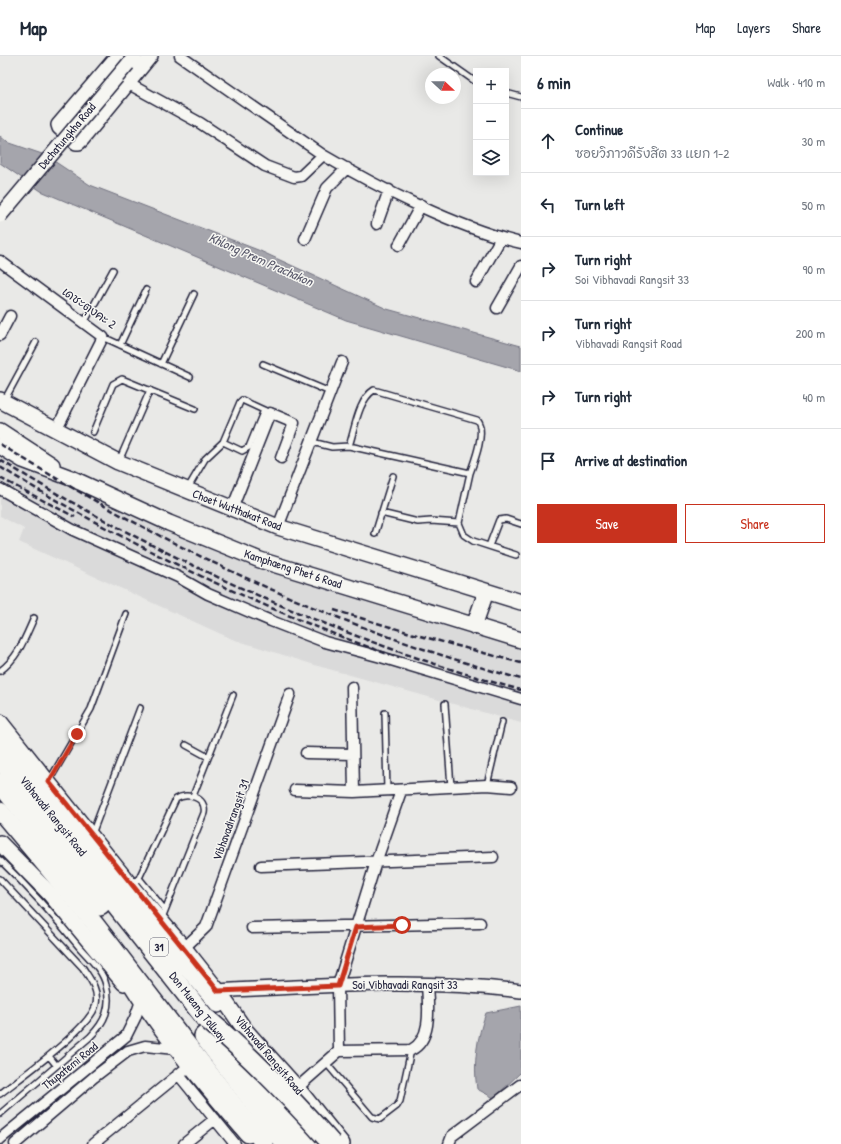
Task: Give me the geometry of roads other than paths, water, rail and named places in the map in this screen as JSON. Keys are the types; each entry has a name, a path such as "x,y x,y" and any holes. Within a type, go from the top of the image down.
{"highway":[{"name":"Vibhavadi Rangsit Road","path":"0,751 317,1144"},
{"name":"Don Mueang Tollway","path":"0,759 305,1144"},
{"name":"Don Mueang Tollway","path":"0,783 175,996 285,1144"},
{"path":"0,811 95,924 264,1144"},
{"name":"31","path":"208,1020 241,1048 286,1092 332,1144"}],"main road":[{"name":"Choet Wutthakat Road","path":"2,401 118,462 278,527 521,602"},
{"name":"Kamphaeng Phet 6 Road","path":"0,431 71,478"},
{"name":"Kamphaeng Phet 6 Road","path":"0,446 23,460 71,478 169,523 260,560 521,640"},
{"path":"474,626 486,592"},
{"name":"Vibhavadi Rangsit Road","path":"0,722 91,834 135,882 163,916 184,948 218,991 245,1030 297,1088 342,1144"},
{"path":"0,740 203,989 245,1030"},
{"path":"0,843 65,912 119,978 138,997"},
{"path":"95,924 138,997 175,1049 183,1070 256,1144"},
{"path":"203,989 218,991"}],"street":[{"path":"117,56 60,122 59,128 76,142 79,143 151,56"},
{"path":"180,56 323,154 346,168 421,205 501,238 521,243"},
{"name":"Dechatungkha Road","path":"0,216 132,60"},
{"path":"129,84 200,122 265,166 294,177 301,176 323,154"},
{"path":"305,239 327,188 346,168"},
{"path":"377,224 389,190"},
{"path":"399,245 421,205"},
{"path":"476,282 501,238"},
{"name":"เดชะตุงคะ 2","path":"0,261 104,337"},
{"path":"497,308 521,266"},
{"path":"0,335 10,316"},
{"path":"56,430 104,337"},
{"path":"278,527 342,362"},
{"path":"232,509 267,411 294,423 281,458"},
{"path":"0,489 73,530 178,577 208,594 271,621 325,642 381,656 521,699"},
{"path":"352,687 354,792"},
{"name":"Vibhavadirangsit 31","path":"184,948 206,927 290,694"},
{"path":"306,753 353,754"},
{"path":"295,790 354,792 401,791 487,785 511,787"},
{"path":"339,1051 338,986 376,862 401,791"},
{"path":"261,866 493,857"},
{"path":"252,928 356,927 480,923"},
{"path":"297,1088 339,1051 411,1050 417,1047 421,1042 426,1028 428,1016 427,984"},
{"name":"Soi Vibhavadi Rangsit 33","path":"218,991 427,984 476,985 521,990"},
{"name":"Thupatemi Road","path":"0,1139 126,1036 135,1018 138,997"},
{"name":"Thupatemi Road","path":"15,1144 76,1092 132,1049 154,1046 175,1049"},
{"path":"93,1144 183,1070 215,1119 235,1144"},
{"path":"449,1144 452,1136 520,1085"},
{"path":"184,1144 215,1119"}],"lane":[{"path":"439,56 473,80"},
{"path":"509,94 521,97"},
{"path":"84,323 113,270"},
{"path":"120,344 146,290"},
{"path":"161,364 194,294"},
{"name":"เดชะตุงคะ 2","path":"104,337 190,377"},
{"path":"2,401 36,342"},
{"path":"263,364 330,392"},
{"path":"93,432 113,384 117,380 122,379 195,409"},
{"path":"118,462 150,390"},
{"path":"349,446 362,405 369,394 374,390 477,420 480,424 480,436 459,523 464,535 468,538 516,555"},
{"path":"187,491 205,459 223,442 242,400 267,411 249,447 242,451 223,442"},
{"path":"312,442 332,447 349,446 470,473"},
{"path":"375,534 393,476"},
{"path":"381,513 418,522 431,521 459,523"},
{"path":"489,546 499,520 506,519 521,524"},
{"path":"49,782 91,708 126,614"},
{"path":"0,671 11,663 15,657 34,618"},
{"path":"193,796 233,695"},
{"path":"445,704 450,787"},
{"path":"91,834 140,708"},
{"path":"385,712 387,791"},
{"path":"487,785 502,722"},
{"path":"186,745 208,757"},
{"path":"135,882 176,799 182,796 193,796 203,803 205,807 204,813 163,916"},
{"path":"0,860 65,930 101,974 106,984 108,1005 106,1016 99,1028 0,1114"},
{"path":"0,879 83,968 93,982 97,994 96,1005 87,1022 49,1056 0,1094"},
{"path":"326,1063 372,1117 380,1119 397,1106 400,1101 411,1050"},
{"path":"49,1056 56,1065"},
{"path":"70,1083 76,1092"},
{"path":"0,1091 7,1088"}],"water":[{"name":"Khlong Prem Prachakon","path":"0,136 7,142 45,155 90,185 258,250 387,309 521,346 521,371 346,320 41,191 0,163"},
{"path":"521,1006 521,1072 494,1098 477,1089 475,1070 478,1041 483,1022 486,1013"}],"railway":[{"path":"0,444 124,517 187,550 252,581 384,635 521,679"},
{"path":"0,460 60,496 123,530 253,593 386,647 454,670 521,690"},
{"path":"0,467 95,522 245,597 296,619 399,658"},
{"path":"0,478 75,517"},
{"path":"334,610 417,635 521,663"}]}
